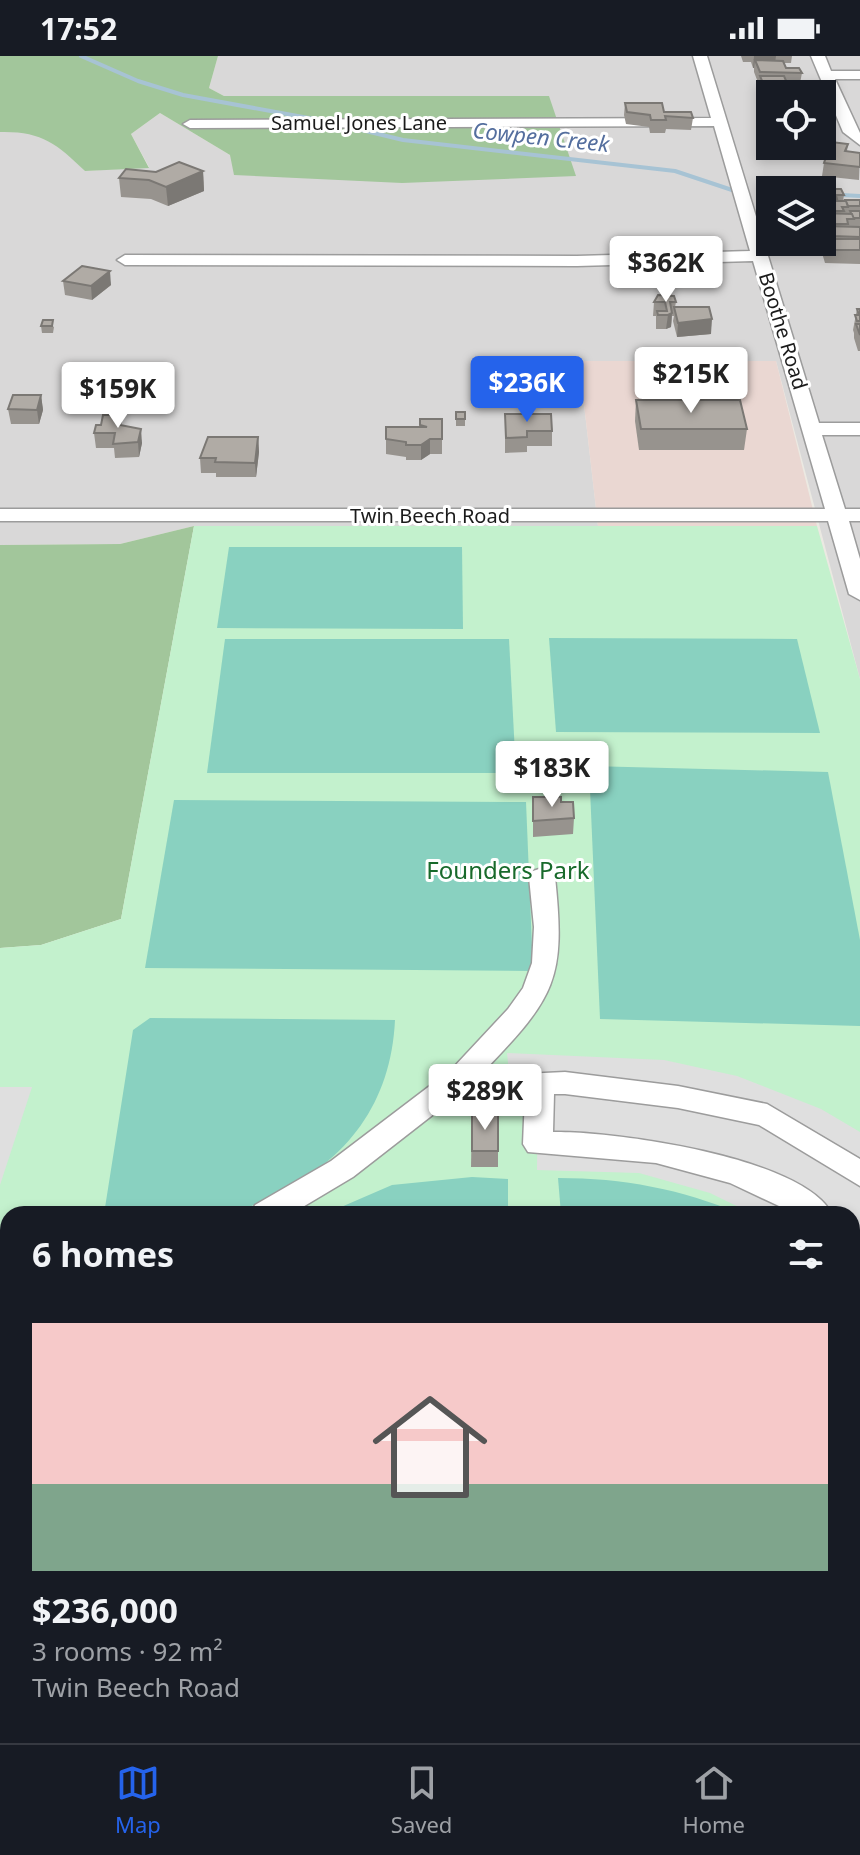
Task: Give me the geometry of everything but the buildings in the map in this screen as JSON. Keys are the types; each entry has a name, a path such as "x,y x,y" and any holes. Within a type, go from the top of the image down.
{"street":[{"name":"Boothe Road","path":"700,56 756,243"},
{"path":"818,56 850,132 860,141"},
{"path":"826,75 860,75"},
{"name":"Samuel Jones Lane","path":"190,124 720,122"},
{"name":"Boothe Road","path":"760,256 813,429 834,515 860,594"},
{"path":"125,260 577,261 760,256"},
{"path":"813,429 860,429"},
{"name":"Twin Beech Road","path":"0,515 860,515"},
{"path":"280,1206 342,1169 462,1077 527,1002 542,975 547,940 542,877"},
{"path":"462,1077 502,1086 565,1083 678,1097 767,1115 860,1174"},
{"path":"540,1084 538,1144 582,1142 666,1151 732,1169 809,1206"}],"shaded area":[{"path":"218,56 860,56 860,679 776,361 579,361 598,526 194,526 120,544 0,545 0,132 27,131 58,145 85,171 149,167 131,134 160,113 230,155 315,99 224,96 209,88"},
{"path":"579,361 776,361 817,526 598,526"},
{"path":"507,1053 664,1060 737,1076 821,1109 860,1132 860,1206 737,1206 710,1193 639,1173 537,1170 538,1074 509,1072"},
{"path":"0,1087 32,1087 0,1185"}],"green space":[{"path":"0,56 218,56 209,88 224,96 549,96 576,176 402,183 234,175 230,155 160,113 131,134 149,168 85,171 47,141 26,134 0,132"},
{"path":"194,526 121,919 41,945 0,948 0,545 120,544"},
{"name":"Founders Park","path":"194,526 817,526 860,679 860,1206 0,1206 0,948 41,945 121,919"},
{"path":"229,547 462,547 463,629 217,628"},
{"path":"549,638 797,639 820,733 556,732"},
{"path":"225,639 509,639 516,773 207,773"},
{"path":"589,766 828,772 860,940 860,1026 600,1019"},
{"path":"174,800 526,802 533,971 145,968"},
{"path":"150,1018 395,1020 385,1077 361,1126 344,1146 300,1182 252,1206 105,1206 133,1030"},
{"path":"472,1177 508,1179 508,1206 343,1206 392,1185"},
{"path":"558,1178 606,1180 651,1187 718,1206 560,1206"}],"waterway":[{"name":"Cowpen Creek","path":"81,56 138,81 183,95 325,121"},
{"name":"Cowpen Creek","path":"345,126 403,140 675,171 732,190"},
{"name":"Cowpen Creek","path":"836,195 860,196"}]}
